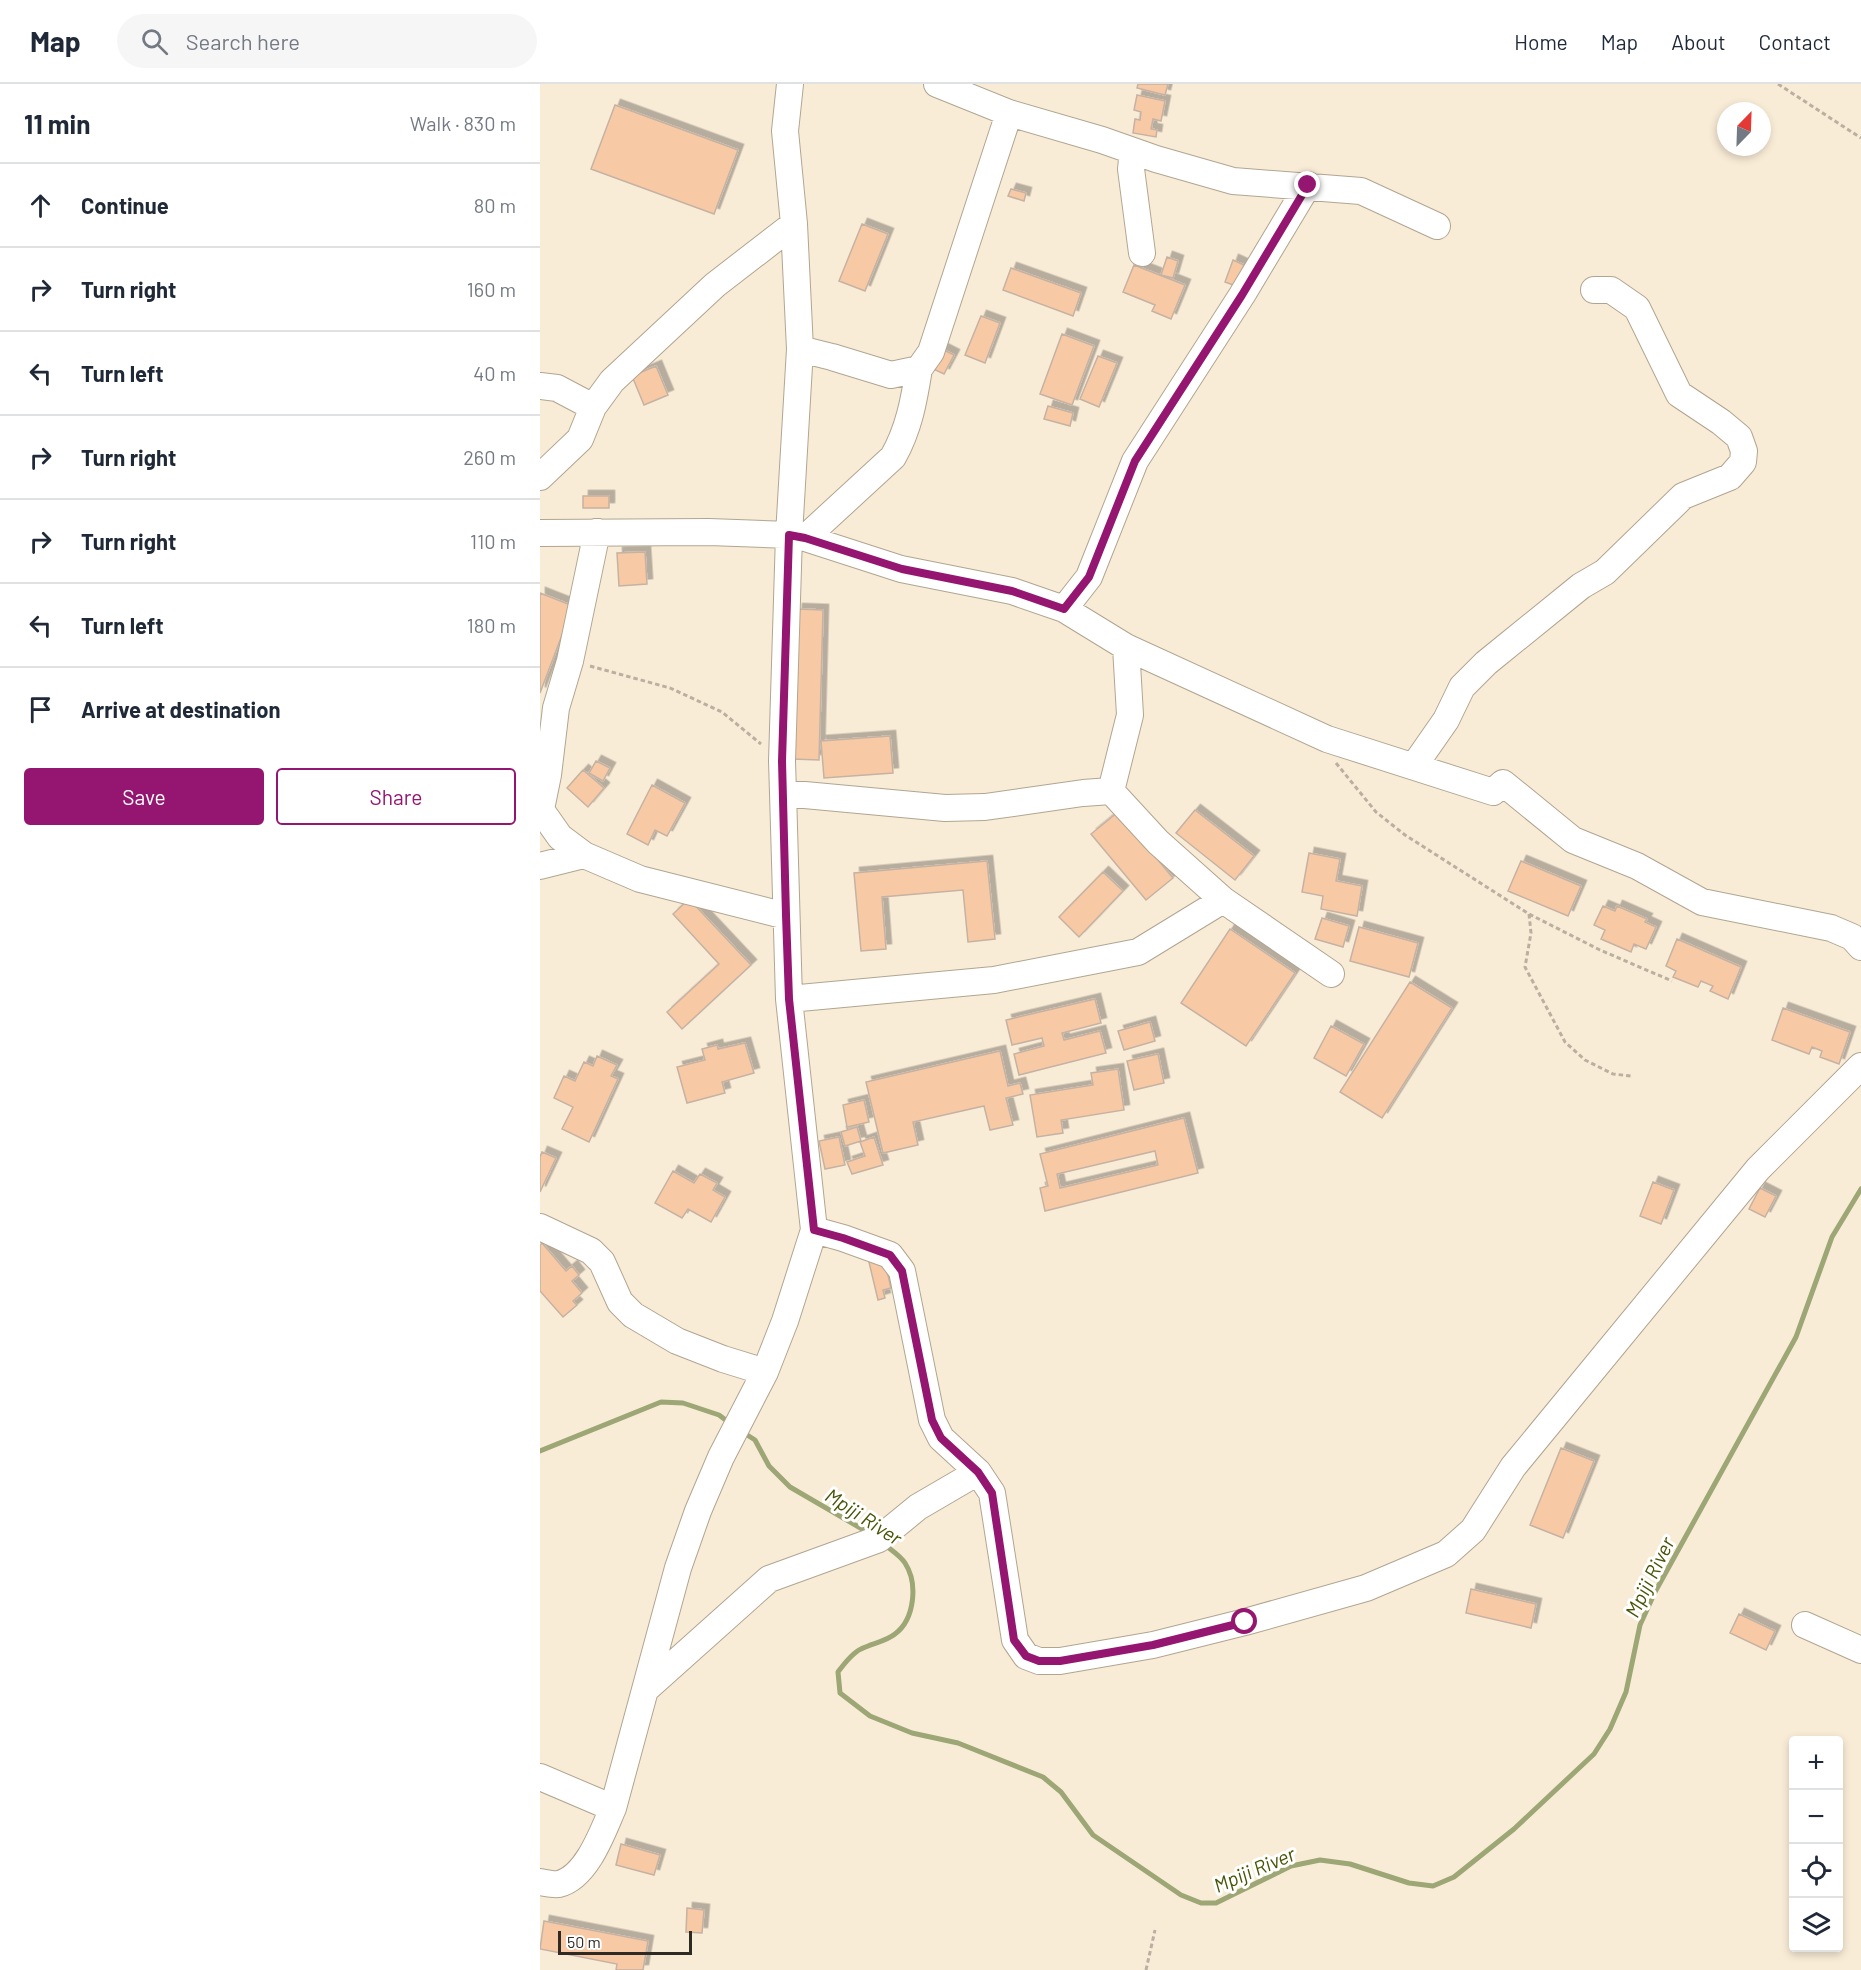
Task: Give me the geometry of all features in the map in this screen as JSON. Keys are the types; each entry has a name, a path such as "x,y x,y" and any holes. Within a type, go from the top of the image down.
{"street":[{"path":"540,1882 558,1884 573,1876 595,1848 613,1808 678,1568 698,1511 721,1457 765,1372 785,1321 814,1230 789,999 782,761 797,536 800,349 794,224 786,131 790,84"},
{"path":"937,84 1009,113 1233,181 1361,190 1437,226"},
{"path":"797,536 893,457 903,440 912,410 919,369 931,352 1009,113"},
{"path":"1142,253 1131,169 1144,155"},
{"path":"1064,609 1089,577 1135,461 1242,295 1308,185"},
{"path":"540,477 580,439 593,407 612,381 715,285 794,224"},
{"path":"1414,766 1446,720 1462,687 1486,663 1581,586 1605,572 1683,496 1730,477 1743,462 1744,451 1739,437 1679,394 1637,308 1611,290 1594,290"},
{"path":"800,349 891,375 919,369"},
{"path":"540,386 557,388 593,407"},
{"path":"597,532 570,661 556,708 544,772 541,812 560,837 584,855 640,879 786,915"},
{"path":"540,533 797,536 902,569 1012,591 1064,609 1126,647 1328,739 1493,792 1503,783 1573,840 1637,866 1702,902 1831,928 1852,937 1861,947"},
{"path":"1111,791 1130,715 1126,647"},
{"path":"783,793 945,808 985,807 1111,791"},
{"path":"1111,791 1158,842 1223,900 1331,974"},
{"path":"540,866 584,855"},
{"path":"789,999 994,980 1138,952 1223,900"},
{"path":"814,1230 890,1255 902,1271 932,1420 941,1438 978,1472 992,1493 1014,1640 1026,1656 1039,1661 1060,1661 1153,1645 1245,1622 1366,1588 1446,1554 1473,1530 1513,1467 1758,1169 1861,1066"},
{"path":"540,1227 591,1251 602,1262 620,1302 633,1315 677,1341 765,1372"},
{"path":"646,1689 768,1579 879,1539 918,1507 978,1472"},
{"path":"1805,1625 1861,1650"},
{"path":"540,1777 613,1808"}],"path":[{"path":"1778,84 1861,138"},
{"path":"570,661 670,688 722,712 782,761"},
{"path":"1328,739 1338,766 1376,812 1405,835 1529,914 1600,950 1672,981"},
{"path":"1529,914 1531,933 1525,967 1565,1042 1585,1060 1613,1074 1630,1076"},
{"path":"1146,1970 1155,1930"}],"building":[{"path":"1138,84 1168,84 1165,95 1137,88"},
{"path":"1137,95 1165,101 1161,121 1153,119 1151,129 1157,130 1156,137 1133,133 1135,119 1140,120 1141,112 1134,110"},
{"path":"615,105 738,150 714,214 591,169"},
{"path":"1011,189 1026,193 1024,201 1008,196"},
{"path":"862,224 888,234 865,291 839,281"},
{"path":"1167,257 1178,261 1173,278 1161,275"},
{"path":"1233,260 1244,265 1236,286 1225,282"},
{"path":"1134,265 1185,285 1171,319 1152,311 1155,305 1123,292"},
{"path":"1011,268 1081,293 1073,316 1003,290"},
{"path":"981,316 1000,323 985,363 965,355"},
{"path":"1062,334 1094,346 1072,405 1040,394"},
{"path":"938,347 954,355 944,374 929,367"},
{"path":"1098,356 1117,363 1099,407 1080,399"},
{"path":"656,366 668,395 644,405 632,376"},
{"path":"1048,406 1073,413 1070,426 1044,419"},
{"path":"583,496 609,496 609,508 583,508"},
{"path":"645,552 647,584 619,586 617,553"},
{"path":"540,593 573,606 540,693"},
{"path":"797,609 823,610 819,760 792,759"},
{"path":"890,736 893,773 824,778 821,741"},
{"path":"596,761 610,768 603,781 589,773"},
{"path":"583,770 604,788 588,807 567,788"},
{"path":"652,785 685,803 667,836 655,830 648,845 627,834"},
{"path":"1195,810 1254,856 1235,880 1176,833"},
{"path":"1118,812 1173,878 1146,900 1091,834"},
{"path":"1309,853 1340,859 1336,881 1362,886 1357,916 1321,909 1323,896 1302,892"},
{"path":"987,861 995,939 968,942 963,890 882,897 886,949 861,951 854,873"},
{"path":"1521,861 1581,886 1568,916 1508,891"},
{"path":"1103,872 1123,891 1079,937 1059,917"},
{"path":"689,899 751,965 682,1029 667,1012 719,964 673,914"},
{"path":"1603,906 1615,911 1617,906 1647,919 1645,922 1656,927 1646,949 1634,944 1631,952 1601,939 1605,930 1594,925"},
{"path":"1322,918 1349,926 1343,947 1315,939"},
{"path":"1359,927 1418,943 1409,977 1350,961"},
{"path":"1230,929 1295,973 1246,1046 1181,1003"},
{"path":"1677,939 1741,967 1728,999 1710,991 1713,986 1701,981 1698,987 1673,977 1676,971 1666,966"},
{"path":"1410,982 1452,1008 1382,1118 1340,1092"},
{"path":"1095,999 1101,1023 1062,1033 1064,1040 1100,1031 1106,1053 1019,1075 1014,1054 1044,1046 1042,1038 1012,1045 1006,1020"},
{"path":"1783,1008 1850,1032 1839,1064 1820,1057 1822,1051 1812,1047 1809,1054 1772,1040"},
{"path":"1150,1022 1155,1041 1124,1050 1118,1031"},
{"path":"1331,1026 1364,1044 1346,1076 1314,1058"},
{"path":"745,1043 754,1073 722,1082 725,1093 687,1103 677,1067 705,1060 702,1049 717,1045 718,1049"},
{"path":"1000,1051 1008,1086 1020,1083 1023,1094 1006,1098 1013,1125 990,1130 984,1106 913,1122 918,1145 883,1153 866,1082"},
{"path":"1158,1054 1164,1083 1134,1090 1127,1061"},
{"path":"597,1056 617,1065 611,1076 618,1079 589,1142 562,1129 573,1107 554,1098 564,1076 575,1081 584,1062 593,1066"},
{"path":"1118,1069 1124,1110 1061,1120 1063,1133 1037,1137 1030,1095 1093,1085 1091,1073"},
{"path":"864,1100 869,1122 847,1127 843,1105"},
{"path":"1184,1118 1198,1173 1045,1211 1040,1188 1048,1186 1040,1154","holes":["1155,1151 1158,1165 1060,1188 1057,1174"]},
{"path":"857,1127 861,1141 845,1146 841,1132"},
{"path":"839,1137 845,1165 825,1169 819,1141"},
{"path":"874,1137 883,1165 852,1174 847,1162 865,1156 860,1142"},
{"path":"542,1152 556,1158 540,1192 540,1157"},
{"path":"673,1171 694,1183 700,1174 717,1183 713,1190 725,1197 711,1222 688,1209 682,1218 655,1203"},
{"path":"1653,1182 1674,1190 1661,1224 1640,1216"},
{"path":"1760,1188 1776,1196 1765,1217 1749,1209"},
{"path":"542,1243 566,1271 572,1266 579,1275 572,1281 582,1293 573,1301 577,1305 563,1317 540,1291 540,1245"},
{"path":"883,1254 891,1288 883,1290 885,1298 878,1300 868,1258"},
{"path":"1561,1448 1594,1461 1563,1538 1530,1525"},
{"path":"1471,1589 1536,1604 1531,1628 1466,1613"},
{"path":"1739,1614 1775,1631 1766,1650 1730,1633"},
{"path":"621,1844 660,1855 654,1875 616,1865"},
{"path":"687,1908 704,1910 702,1933 686,1932"},
{"path":"544,1921 648,1941 643,1970 616,1970 617,1964 540,1949"}],"waterway":[{"name":"Mpiji River","path":"884,1544 905,1563 912,1580 912,1600 907,1619 895,1634 858,1651 838,1672 840,1693 870,1716 912,1733 958,1743 1043,1777 1061,1792 1093,1835 1181,1895 1201,1903 1216,1903 1291,1866 1320,1860 1350,1864 1409,1883 1433,1886 1454,1877 1514,1829 1594,1754 1610,1729 1626,1692 1640,1625 1655,1592 1796,1337 1832,1237 1861,1189"},
{"name":"Mpiji River","path":"540,1451 661,1402 683,1403 719,1415 731,1424"},
{"name":"Mpiji River","path":"741,1431 755,1440 769,1466 790,1487 869,1533"}],"route":[{"path":"1245,1622 1153,1645 1060,1661 1039,1661 1026,1656 1014,1640 992,1493 978,1472 941,1438 932,1420 902,1271 890,1255 814,1230 789,999 782,761 789,535 902,569 1012,591 1064,609 1089,577 1135,461 1242,295 1308,185"}]}
